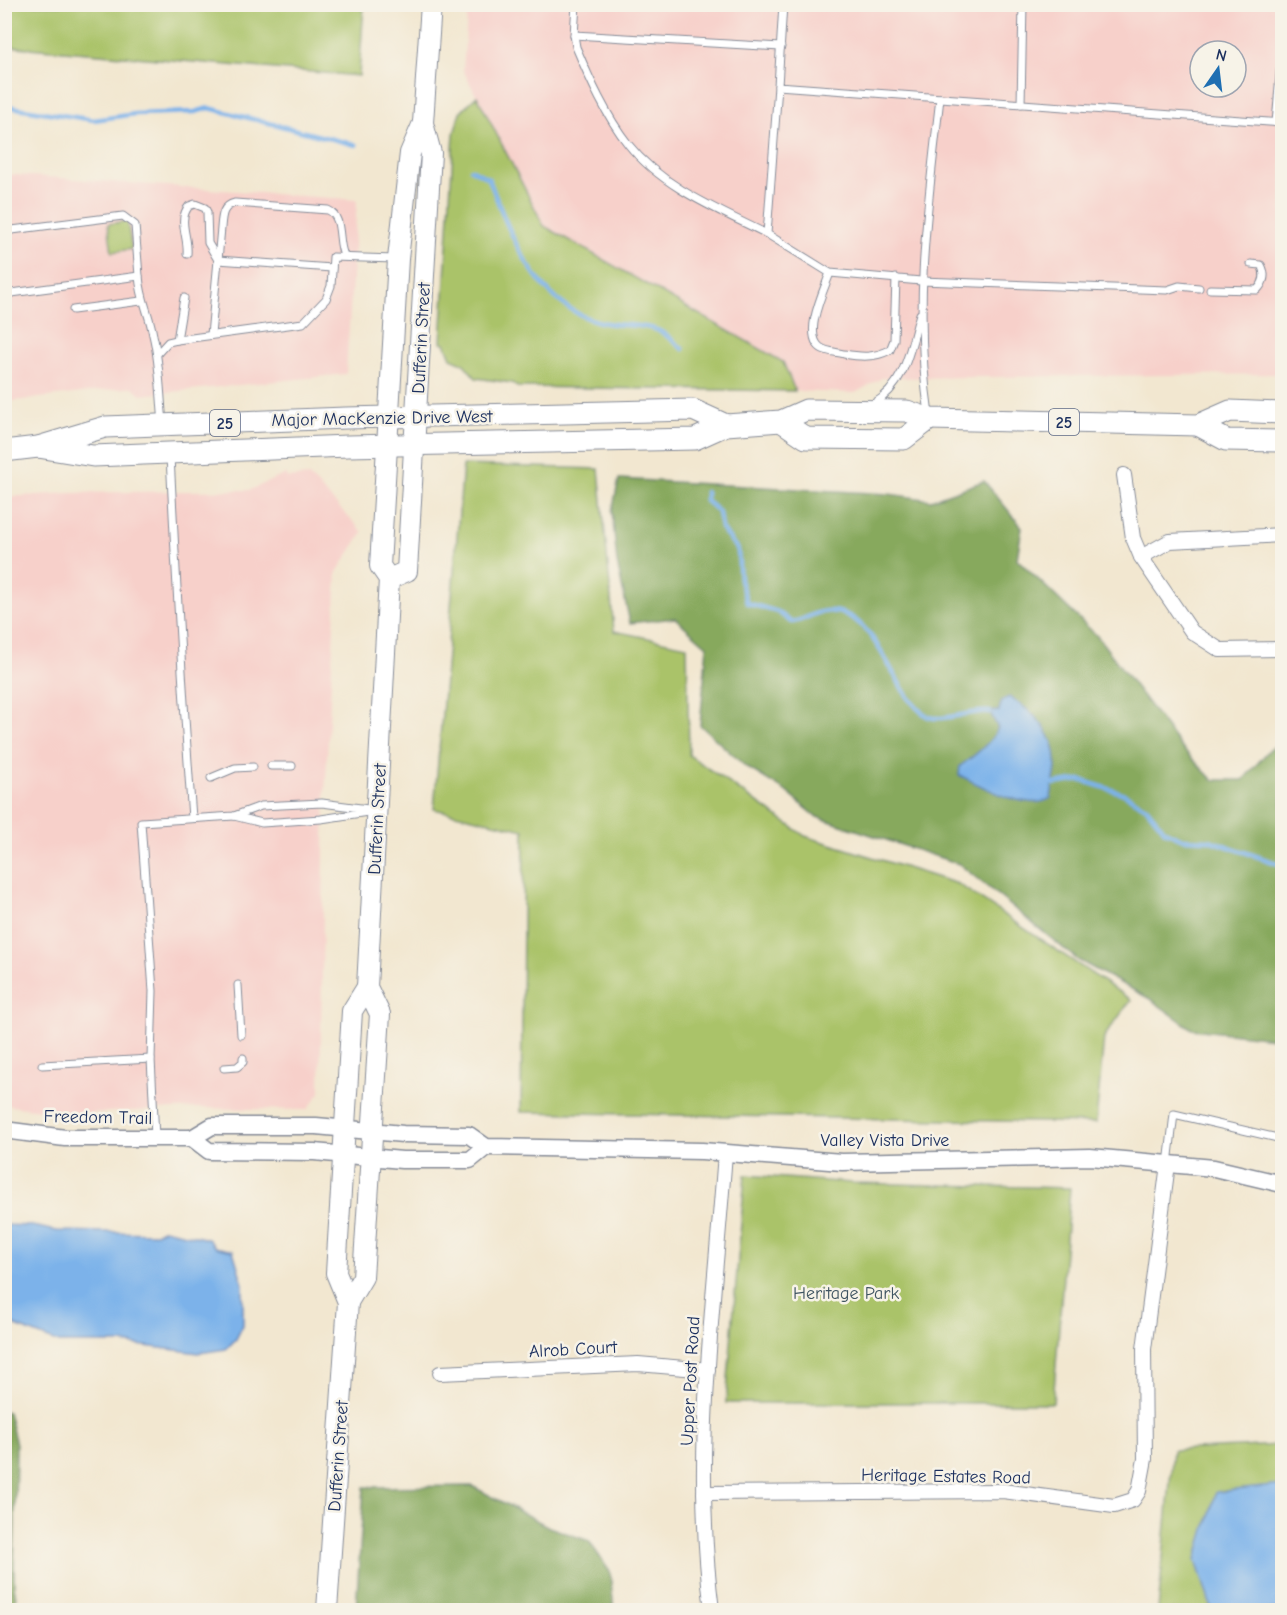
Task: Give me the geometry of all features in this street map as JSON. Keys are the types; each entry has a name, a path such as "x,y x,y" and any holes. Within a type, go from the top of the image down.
{"main road":[{"name":"Dufferin Street","path":"389,579 407,571 431,153 423,123 430,4"},
{"name":"Dufferin Street","path":"327,1611 348,1302 336,1273 352,1011 367,987 378,810 389,579 380,566 398,259 410,153 423,123"},
{"name":"Major MacKenzie Drive West","path":"4,452 38,447 105,427 693,410 726,424"},
{"name":"Major MacKenzie Drive West","path":"38,447 93,456 415,444 695,439 726,424 781,421 806,410 907,411 930,419 1198,425 1230,411 1282,413"},
{"path":"781,421 806,438 904,439 930,419"},
{"name":"Major MacKenzie Drive West","path":"1198,425 1226,440 1282,441"},
{"name":"Dufferin Street","path":"348,1302 363,1277 380,1014 367,987"}],"street":[{"path":"1124,475 1133,538 1141,557 1188,627 1212,647 1220,650 1282,649"},
{"path":"1141,557 1170,541 1282,535"},
{"name":"Freedom Trail","path":"4,1130 65,1138 192,1138 212,1126 316,1126 372,1131"},
{"name":"Valley Vista Drive","path":"372,1131 469,1135 486,1147 725,1153 842,1162 1068,1156 1231,1171 1282,1184"},
{"name":"Freedom Trail","path":"192,1138 209,1151 314,1152 371,1157"},
{"name":"Valley Vista Drive","path":"371,1157 402,1160 470,1160 486,1147"},
{"name":"Upper Post Road","path":"712,1611 704,1545 704,1425 725,1153"},
{"name":"Heritage Estates Road","path":"704,1493 1004,1491 1114,1506 1133,1500 1139,1491 1145,1459 1144,1349 1168,1164"},
{"name":"Alrob Court","path":"440,1372 638,1364 708,1370"}],"lane":[{"path":"576,4 574,35 588,74 609,116 628,144 644,160 694,198 767,234 830,273 921,281 1167,290 1179,286 1199,288"},
{"path":"767,234 783,4"},
{"path":"1021,104 1023,4"},
{"path":"574,35 781,47"},
{"path":"778,86 1279,123 1282,49"},
{"path":"930,419 924,380 921,281 940,98"},
{"path":"212,335 222,213 228,205 235,203 323,208 333,212 338,221 339,239 344,255"},
{"path":"188,254 183,217 189,206 195,204 205,208 207,212 208,243 218,260"},
{"path":"4,231 123,216 135,225 141,301 153,332 157,354 163,426"},
{"path":"157,354 168,342 177,340 303,323 326,299 331,286 333,257 344,255 398,259"},
{"path":"218,260 332,268"},
{"path":"1210,289 1257,290 1265,277 1264,271 1261,265 1251,264"},
{"path":"830,273 815,318 813,331 816,343 822,350 860,357 879,355 890,350 894,340 896,278"},
{"path":"4,294 139,276"},
{"path":"177,340 184,298"},
{"path":"72,310 141,301"},
{"path":"863,410 886,397 900,380 922,306"},
{"path":"170,453 179,597 179,645 192,818"},
{"path":"271,766 292,766"},
{"path":"211,778 235,768 253,767"},
{"path":"234,816 261,806 322,803 378,810"},
{"path":"154,1137 151,1059 153,991 141,822 234,816 262,823 321,819 378,810"},
{"path":"238,985 241,1035"},
{"path":"224,1068 237,1067 243,1062 243,1058"},
{"path":"42,1065 151,1059"},
{"path":"1168,1164 1174,1114 1282,1139"}],"shaded area":[{"path":"468,5 1282,5 1282,374 882,378 855,393 795,391 783,362 544,226 463,70"},
{"path":"4,174 357,200 346,374 141,395 133,387 5,402"},
{"path":"286,474 287,478 309,476 363,532 337,572 325,796 320,1093 307,1110 198,1108 66,1114 5,1105 5,497 69,493 250,490"}],"green space":[{"path":"4,5 364,5 359,76 5,46"},
{"path":"477,96 544,226 783,362 795,391 517,387 512,383 476,378 463,363 451,358 445,343 441,342 454,134 460,112"},
{"path":"127,221 132,249 112,252 108,224"},
{"path":"463,465 599,469 614,631 687,646 689,755 805,836 958,884 1131,1000 1104,1037 1096,1123 521,1112 524,830 434,809"},
{"path":"619,479 889,494 931,500 984,481 1022,527 1017,559 1098,637 1181,747 1213,780 1243,780 1270,749 1282,742 1282,1039 1192,1029 1150,999 1078,960 959,864 817,817 784,790 746,767 700,725 707,646 675,618 630,623 617,563 612,511"},
{"name":"Heritage Park","path":"745,1175 852,1183 1070,1188 1053,1403 726,1403"},
{"path":"4,1411 8,1412 16,1444 14,1586 18,1610 5,1610"},
{"path":"1282,1445 1282,1610 1158,1610 1173,1450"},
{"path":"472,1486 549,1527 589,1541 610,1572 614,1610 356,1610 364,1487"}],"water":[{"path":"1009,697 1035,716 1048,733 1052,743 1056,764 1051,798 1042,802 1030,802 1005,796 959,775 960,766 982,749 998,728 990,712 999,711 1001,701"},
{"path":"4,1225 32,1226 57,1231 156,1233 164,1229 208,1239 215,1247 233,1251 243,1284 243,1325 236,1339 226,1349 199,1353 121,1343 59,1343 16,1326 5,1317"},
{"path":"1282,1485 1282,1610 1212,1610 1196,1560 1216,1492"}],"waterway":[{"path":"4,106 94,120 135,114 195,112 209,108 356,145"},
{"path":"471,169 489,179 516,243 541,283 557,300 597,321 643,326 657,330 683,349"},
{"path":"706,492 706,501 719,512 721,528 738,550 740,580 747,603 778,612 791,622 821,612 840,612 856,621 869,634 914,705 927,716 940,718 990,712"},
{"path":"1053,784 1080,780 1122,793 1146,807 1165,831 1183,839 1209,840 1282,865"}]}
